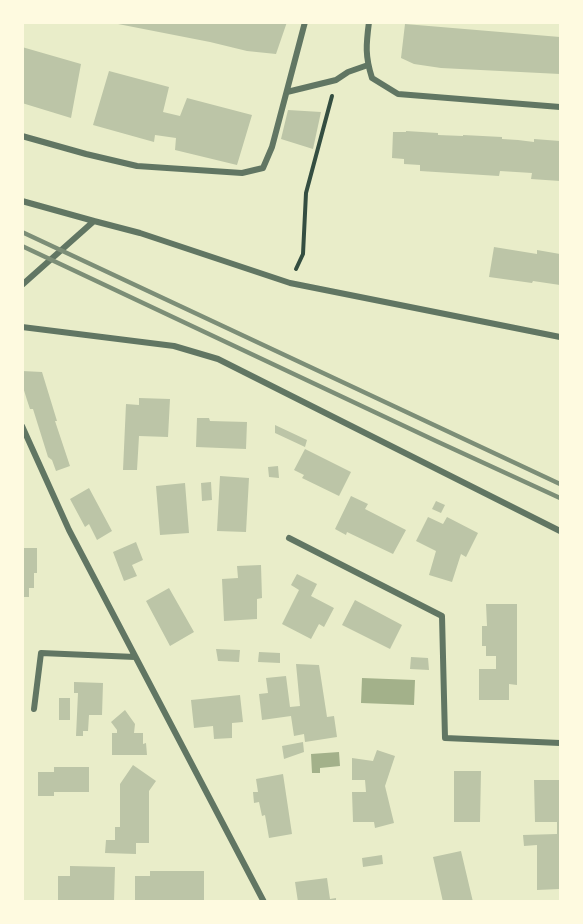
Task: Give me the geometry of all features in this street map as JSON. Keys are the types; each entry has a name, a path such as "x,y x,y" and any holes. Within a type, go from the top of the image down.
{"street":[{"path":"22,136 137,166 242,173 263,168 272,147 305,22"},
{"path":"369,22 365,46 372,78 398,94 561,107"},
{"path":"287,92 336,80 348,72 368,65"},
{"path":"22,201 140,233 290,283 561,337"},
{"path":"22,285 93,221"},
{"path":"22,327 174,346 218,359 561,531"},
{"path":"22,426 69,530 264,902"},
{"path":"289,538 442,616 445,738 561,743"},
{"path":"34,709 41,653 135,657"}],"path":[{"path":"290,283 303,254 306,193 336,80"}],"shaded area":[{"path":"362,678 415,680 414,705 361,703"},
{"path":"339,752 340,766 320,768 320,773 312,773 311,754"}],"building":[{"path":"118,22 287,22 276,54 247,51 118,24"},
{"path":"405,24 560,37 560,74 441,68 414,64 401,58"},
{"path":"22,47 81,64 71,118 22,103"},
{"path":"109,71 169,87 163,112 180,116 187,98 252,115 237,165 175,150 176,138 155,135 154,142 93,125"},
{"path":"288,110 321,112 313,149 281,139"},
{"path":"393,132 438,133 438,135 502,137 502,139 534,142 534,139 560,141 560,181 531,179 532,173 500,171 499,176 420,171 420,165 404,164 404,159 392,158"},
{"path":"494,247 537,254 537,250 560,254 560,285 489,277"},
{"path":"22,371 42,372 70,466 56,471 52,460 48,457 33,409 30,409 22,384"},
{"path":"139,398 170,399 168,437 139,436 137,470 123,470 126,404 139,405"},
{"path":"197,418 209,418 210,421 247,422 246,449 196,447"},
{"path":"275,425 307,440 305,447 275,433"},
{"path":"305,449 351,472 339,496 302,478 304,475 294,470"},
{"path":"278,466 279,478 269,477 268,467"},
{"path":"220,476 249,478 246,532 217,531"},
{"path":"211,482 212,500 202,501 201,483"},
{"path":"185,483 189,533 160,535 156,486"},
{"path":"89,488 112,531 97,540 89,524 85,527 70,499"},
{"path":"351,496 368,504 365,509 406,530 393,554 347,532 346,535 335,529"},
{"path":"436,501 445,505 441,513 432,509"},
{"path":"428,517 443,524 447,517 478,533 466,557 461,554 452,582 429,575 436,551 416,541"},
{"path":"136,542 143,560 132,565 137,576 124,581 113,552"},
{"path":"22,548 37,548 37,573 34,573 34,588 29,588 29,597 22,597"},
{"path":"261,565 262,598 257,599 257,619 224,621 222,579 238,578 237,566"},
{"path":"297,574 317,584 311,596 334,608 324,627 319,624 311,639 282,624 299,590 291,585"},
{"path":"169,588 194,632 170,646 146,601"},
{"path":"355,600 402,625 390,649 342,625"},
{"path":"486,604 517,604 517,685 509,684 509,700 479,700 479,669 496,669 496,656 486,656 486,646 482,646 482,626 487,626"},
{"path":"216,649 240,650 239,662 218,661"},
{"path":"259,652 280,653 280,663 258,662"},
{"path":"411,657 428,658 429,670 410,669"},
{"path":"296,664 319,665 327,717 334,716 337,737 305,742 304,734 294,736 291,716 262,720 259,694 268,693 266,678 286,676 290,707 300,706"},
{"path":"74,682 103,683 102,715 89,715 88,731 83,731 83,736 76,736 78,693 74,693"},
{"path":"240,695 243,722 232,723 232,738 214,739 213,726 194,728 191,700"},
{"path":"59,698 70,698 70,720 59,720"},
{"path":"125,710 135,724 134,733 143,733 143,744 146,743 147,755 112,755 112,733 117,733 117,730 111,722"},
{"path":"303,742 304,752 284,759 282,746"},
{"path":"377,750 395,756 385,786 394,823 375,828 374,822 353,822 352,792 366,792 365,780 352,780 352,758 373,761"},
{"path":"133,765 156,781 149,791 149,843 136,843 136,854 105,853 106,840 115,840 115,827 120,827 120,784"},
{"path":"54,767 89,767 89,792 54,792 54,796 38,796 38,772 54,772"},
{"path":"454,771 481,771 480,822 454,822"},
{"path":"283,774 292,834 269,838 265,815 262,816 259,802 254,803 253,792 258,792 256,779"},
{"path":"534,780 560,780 560,889 537,890 537,845 524,846 523,835 557,834 557,822 535,822"},
{"path":"461,851 473,902 443,902 433,857"},
{"path":"382,855 383,864 363,867 362,858"},
{"path":"70,866 115,867 114,902 58,902 58,876 70,876"},
{"path":"150,871 204,871 204,902 151,900 151,902 135,902 135,876 150,876"},
{"path":"327,878 330,899 336,898 336,902 298,902 295,882"}],"railway":[{"path":"22,232 560,484"},
{"path":"22,246 560,498"}]}
